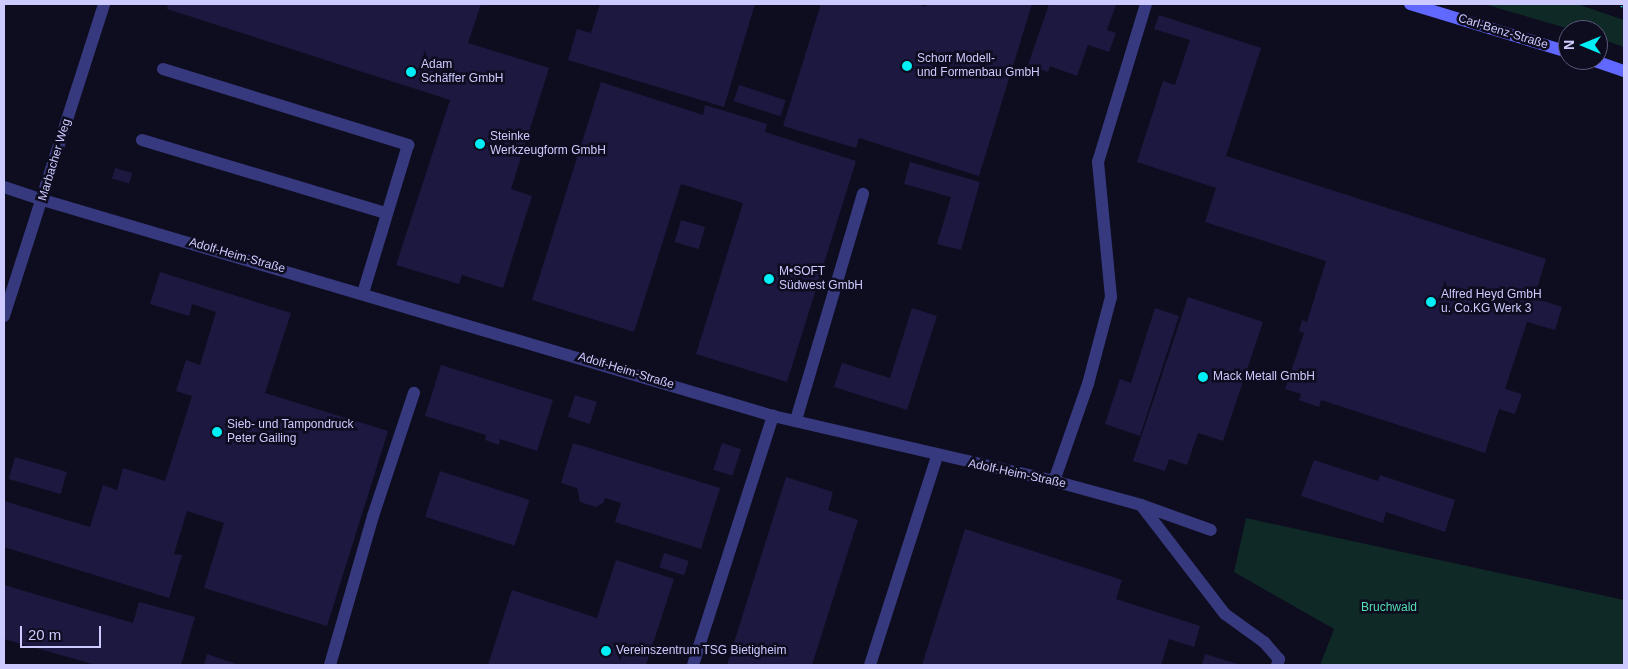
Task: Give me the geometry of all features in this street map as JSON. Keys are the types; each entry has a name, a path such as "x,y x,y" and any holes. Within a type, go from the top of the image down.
{"street":[{"name":"Marbacher Weg","path":"4,316 43,200 104,4"},
{"path":"1054,481 1088,384 1111,297 1098,162 1146,4"},
{"name":"Carl-Benz-Straße","path":"1410,4 1558,49"},
{"path":"1608,66 1624,71"},
{"path":"163,69 408,145 363,293"},
{"path":"142,140 386,213"},
{"name":"Adolf-Heim-Straße","path":"4,187 773,416 796,420 937,456 1054,481 1141,505 1211,530"},
{"path":"796,420 863,194"},
{"path":"330,665 373,516 414,393"},
{"path":"693,665 773,416"},
{"path":"870,665 937,456"},
{"path":"1141,505 1225,614 1264,642 1278,659 1277,665"}],"green space":[{"path":"1484,4 1577,4 1624,20 1624,47 1608,41 1608,20 1558,20 1558,26"},
{"name":"Bruchwald","path":"1246,518 1624,600 1624,665 1320,665 1334,629 1234,572"}],"building":[{"path":"168,4 481,4 468,43 549,68 511,189 532,196 503,288 462,275 459,284 396,265 450,100 167,9"},
{"path":"600,4 755,4 724,107 568,60 577,29 591,33"},
{"name":"Schorr Modell- und Formenbau GmbH","path":"821,4 916,4 926,7 927,4 1032,4 979,176 859,138 856,148 783,126"},
{"path":"1049,4 1116,5 1107,30 1116,33 1109,52 1088,45 1077,76 1050,66 1048,72 1028,65"},
{"name":"Alfred Heyd GmbH u. Co.KG Werk 3","path":"1159,15 1261,48 1226,156 1546,259 1534,298 1562,307 1555,330 1527,322 1505,389 1522,394 1515,414 1499,409 1485,453 1321,400 1319,407 1299,400 1301,394 1285,389 1304,333 1299,331 1302,320 1307,322 1326,261 1205,222 1216,188 1137,162 1163,81 1175,85 1190,40 1154,29"},
{"path":"601,82 703,115 705,105 767,124 765,132 856,161 787,382 696,354 743,203 681,184 634,332 532,300"},
{"path":"739,85 786,100 780,116 734,101"},
{"path":"910,162 980,182 961,250 937,244 951,197 904,184"},
{"path":"115,168 132,173 129,184 112,179"},
{"path":"681,220 705,227 699,249 675,242"},
{"path":"160,272 291,313 265,393 388,431 327,626 204,588 224,523 187,511 174,554 182,555 169,598 4,547 4,501 90,527 103,485 117,490 123,468 165,481 192,396 176,391 186,360 200,365 216,312 192,304 189,316 150,304"},
{"name":"Mack Metall GmbH","path":"1188,297 1263,322 1223,441 1198,433 1187,465 1169,459 1165,471 1133,461"},
{"path":"912,308 937,316 907,410 834,387 842,363 890,378"},
{"path":"1155,308 1179,316 1140,436 1105,424 1120,379 1131,383"},
{"path":"441,365 553,400 537,451 500,439 499,445 485,440 486,435 425,416"},
{"path":"575,395 597,402 590,424 568,417"},
{"path":"573,443 720,488 701,549 615,522 621,503 605,498 603,503 596,507 580,502 577,488 561,483"},
{"path":"722,443 741,449 732,476 713,470"},
{"path":"15,457 67,472 61,494 9,479"},
{"path":"1314,460 1378,481 1380,475 1455,500 1445,532 1386,512 1383,523 1301,496"},
{"path":"440,471 529,500 515,546 425,517"},
{"path":"786,477 833,492 828,510 858,520 812,665 727,665"},
{"path":"965,529 1122,580 1116,599 1200,626 1194,647 1169,639 1161,665 922,665"},
{"path":"664,553 689,561 684,575 659,567"},
{"path":"616,560 674,579 646,665 488,665 512,590 597,618"},
{"path":"4,585 133,623 139,602 195,617 181,665 96,665 4,639"},
{"path":"207,654 239,665 204,665"},
{"path":"1205,654 1241,665 1202,665"}],"place":[{"name":"Schorr Modell- und Formenbau GmbH","path":"907,66"},
{"name":"Adam Schäffer GmbH","path":"411,72"},
{"name":"Steinke Werkzeugform GmbH","path":"480,144"},
{"name":"M•SOFT Südwest GmbH","path":"769,279"},
{"name":"Alfred Heyd GmbH u. Co.KG Werk 3","path":"1431,302"},
{"name":"Mack Metall GmbH","path":"1203,377"},
{"name":"Sieb- und Tampondruck Peter Gailing","path":"217,432"},
{"name":"Vereinszentrum TSG Bietigheim","path":"606,651"}]}
